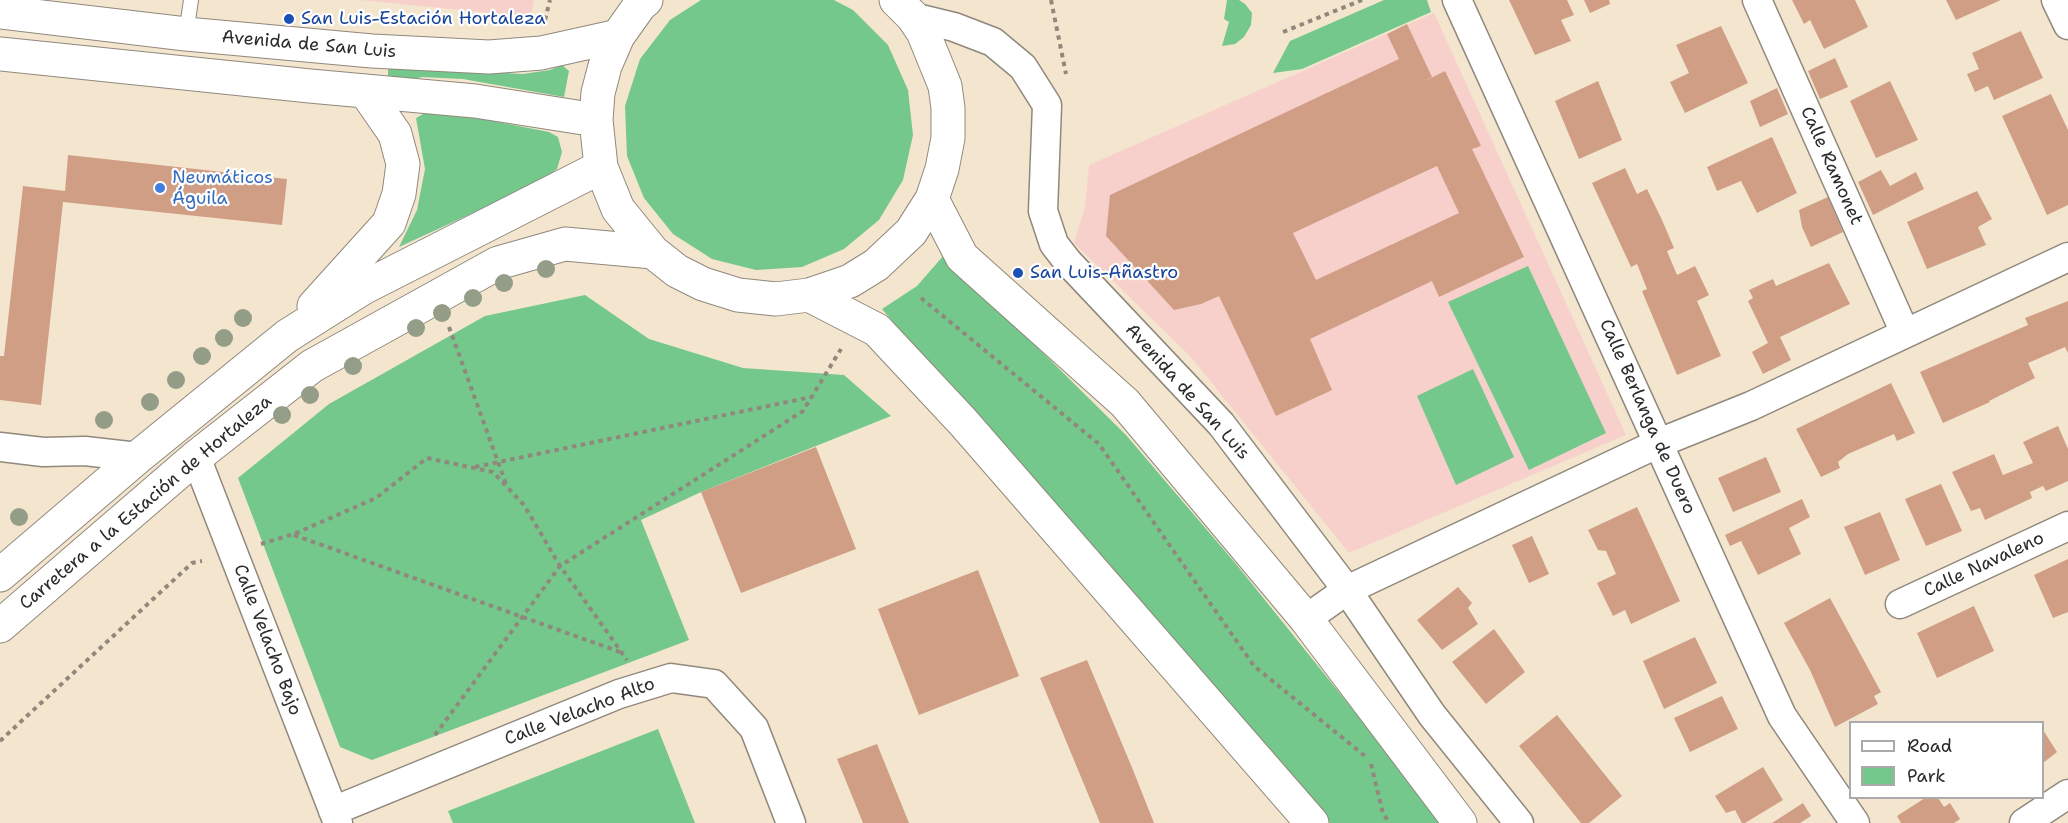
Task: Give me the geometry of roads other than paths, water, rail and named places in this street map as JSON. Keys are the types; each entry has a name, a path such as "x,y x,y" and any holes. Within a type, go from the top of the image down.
{"street":[{"path":"646,0 618,36 605,66 598,93 596,120 601,167 618,209 653,252 678,271 703,284 738,296 776,299 809,295 850,281 876,265 911,232 932,199 942,169 948,138 945,86 923,32 904,8"},
{"name":"Calle Berlanga de Duero","path":"1457,0 1782,716 1855,823"},
{"name":"Calle Ramonet","path":"1757,0 1905,333"},
{"path":"2056,0 2068,26"},
{"name":"Avenida de San Luis","path":"904,8 993,42 1023,67 1047,105 1043,211 1054,244 1068,262 1221,424 1347,590 1432,715 1519,823"},
{"name":"Avenida de San Luis","path":"0,12 186,34 372,51 489,57 541,53 618,36"},
{"path":"0,54 475,101 596,120"},
{"path":"287,336 389,223 399,194 403,164 395,134 366,92"},
{"path":"0,575 138,457 287,336 363,288 601,167"},
{"path":"932,199 962,257 1125,403 1306,620 1460,823"},
{"name":"Carretera a la Estación de Hortaleza","path":"0,626 196,457 312,366 498,263 566,244 653,252"},
{"path":"1306,620 1347,590 1659,443 1751,406 2068,257"},
{"path":"809,295 877,330 963,422 1312,823"},
{"path":"0,447 43,452 85,451 138,457"},
{"name":"Calle Velacho Bajo","path":"196,457 336,817"},
{"name":"Calle Navaleno","path":"1900,604 2068,526"},
{"name":"Calle Velacho Alto","path":"336,817 619,694 671,678 714,684 754,728 791,823"},
{"path":"2024,823 2068,794"}],"lane":[{"path":"186,34 191,0"}],"place":[{"name":"San Luis-Estación Hortaleza","path":"289,19"},
{"name":"Neumáticos Águila","path":"160,188"},
{"name":"San Luis-Añastro","path":"1018,273"}]}
